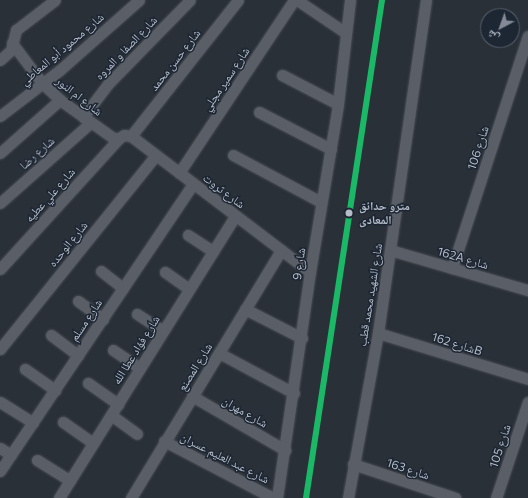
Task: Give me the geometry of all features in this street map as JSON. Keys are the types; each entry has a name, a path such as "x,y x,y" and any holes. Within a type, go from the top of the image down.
{"street":[{"path":"0,60 11,50 16,30 55,0"},
{"name":"شارع محمود أبو المعاطي","path":"0,116 61,69 138,0"},
{"name":"شارع الصفا و المروه","path":"87,120 108,84 190,0"},
{"name":"شارع حسن محمد","path":"124,137 238,0"},
{"name":"شارع سمير مجلي","path":"179,173 294,0"},
{"path":"298,0 346,33"},
{"name":"شارع 9","path":"277,498 286,450 310,272 338,104 350,0"},
{"name":"شارع الشهيد محمد قطب","path":"348,498 378,332 426,0"},
{"name":"شارع 106","path":"452,268 528,36"},
{"name":"شارع ام النور","path":"12,43 42,83 60,100 113,138 124,137"},
{"path":"282,75 338,104"},
{"path":"0,153 60,100"},
{"path":"259,112 331,149"},
{"name":"شارع رضا","path":"0,203 87,120"},
{"name":"شارع ثروت","path":"124,137 156,155 310,272"},
{"name":"شارع علي عطيه","path":"0,269 124,137"},
{"name":"شارع الوحده","path":"0,349 156,155"},
{"path":"233,155 321,202"},
{"name":"شارع مسلم","path":"0,471 193,184"},
{"name":"شارع فؤاد عطا الله","path":"59,498 235,216"},
{"path":"188,235 213,251"},
{"name":"شارع المصنع","path":"131,498 164,441 281,250"},
{"name":"162A شارع","path":"390,250 528,290"},
{"path":"101,271 123,288"},
{"path":"165,272 189,289"},
{"path":"78,301 103,319"},
{"path":"245,309 302,338"},
{"path":"137,314 163,331"},
{"name":"شارع 162B","path":"378,332 528,379"},
{"path":"51,335 78,355"},
{"path":"113,350 140,368"},
{"path":"219,353 294,393"},
{"path":"25,369 55,390"},
{"path":"88,383 118,404"},
{"name":"شارع مهران","path":"192,396 286,450"},
{"path":"0,402 33,423"},
{"name":"شارع 105","path":"496,498 528,402"},
{"path":"111,415 137,434"},
{"path":"63,422 93,443"},
{"name":"شارع عبد العليم عسران","path":"164,441 273,498"},
{"path":"0,448 11,455"},
{"path":"37,460 70,481"},
{"name":"شارع 163","path":"353,464 455,498"}],"transit line":[{"path":"306,498 382,0"}],"place":[{"name":"مترو حدائق المعادى","path":"349,213"}]}
